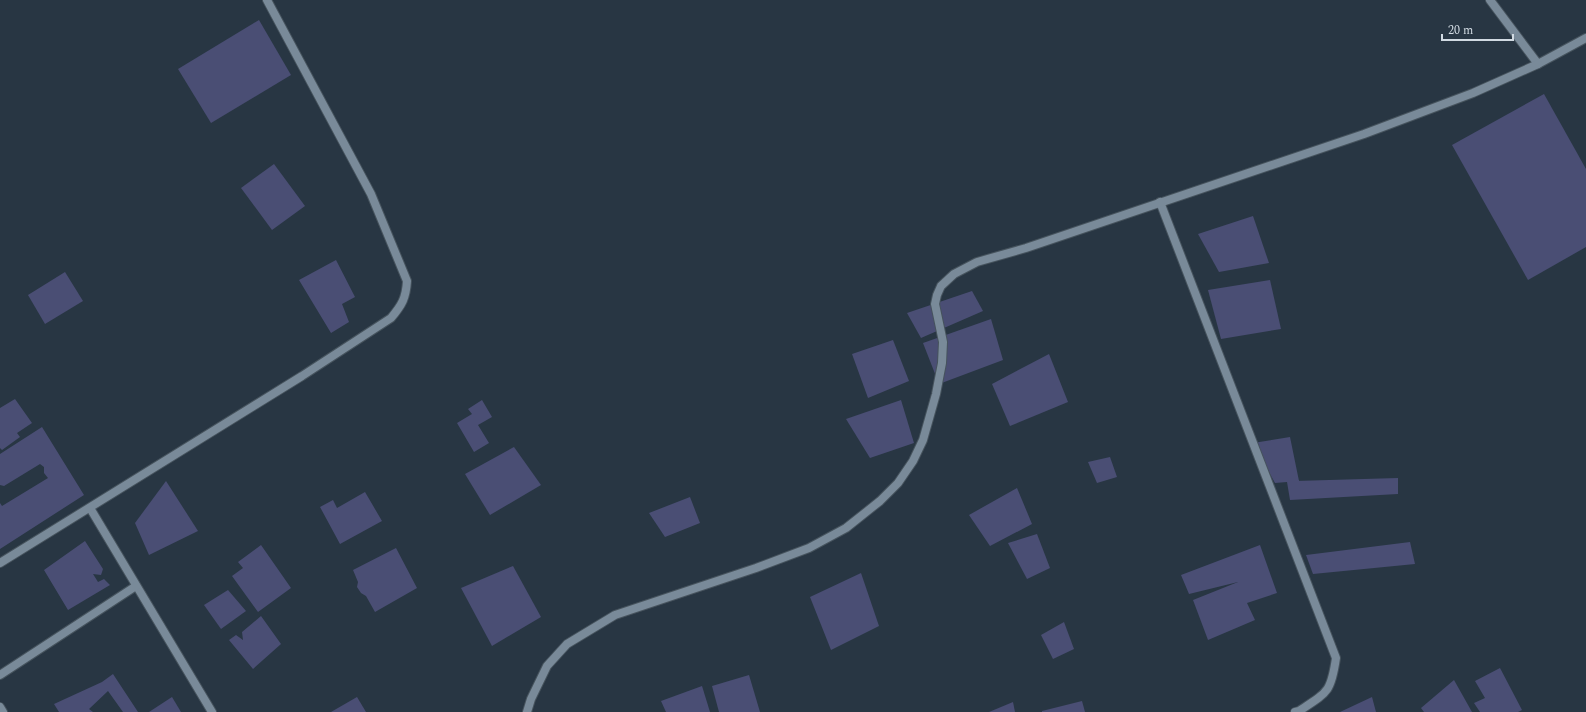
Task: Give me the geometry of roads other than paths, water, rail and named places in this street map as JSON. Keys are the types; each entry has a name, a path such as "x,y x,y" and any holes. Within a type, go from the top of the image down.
{"street":[{"path":"0,563 368,334 390,318 402,305 406,292 407,281 371,194 267,0"},
{"path":"1490,0 1538,64"},
{"path":"527,712 531,699 548,666 567,644 609,618 693,588 756,568 809,548 846,528 884,497 898,483 913,461 923,440 936,394 942,364 943,342 935,304 941,286 954,274 977,262 1026,248 1364,134 1473,93 1538,64 1586,38"},
{"path":"1160,202 1336,658 1333,678 1325,694 1299,711 1295,712"},
{"path":"90,508 212,712"},
{"path":"0,675 136,586"},
{"path":"0,707 3,712"}]}
